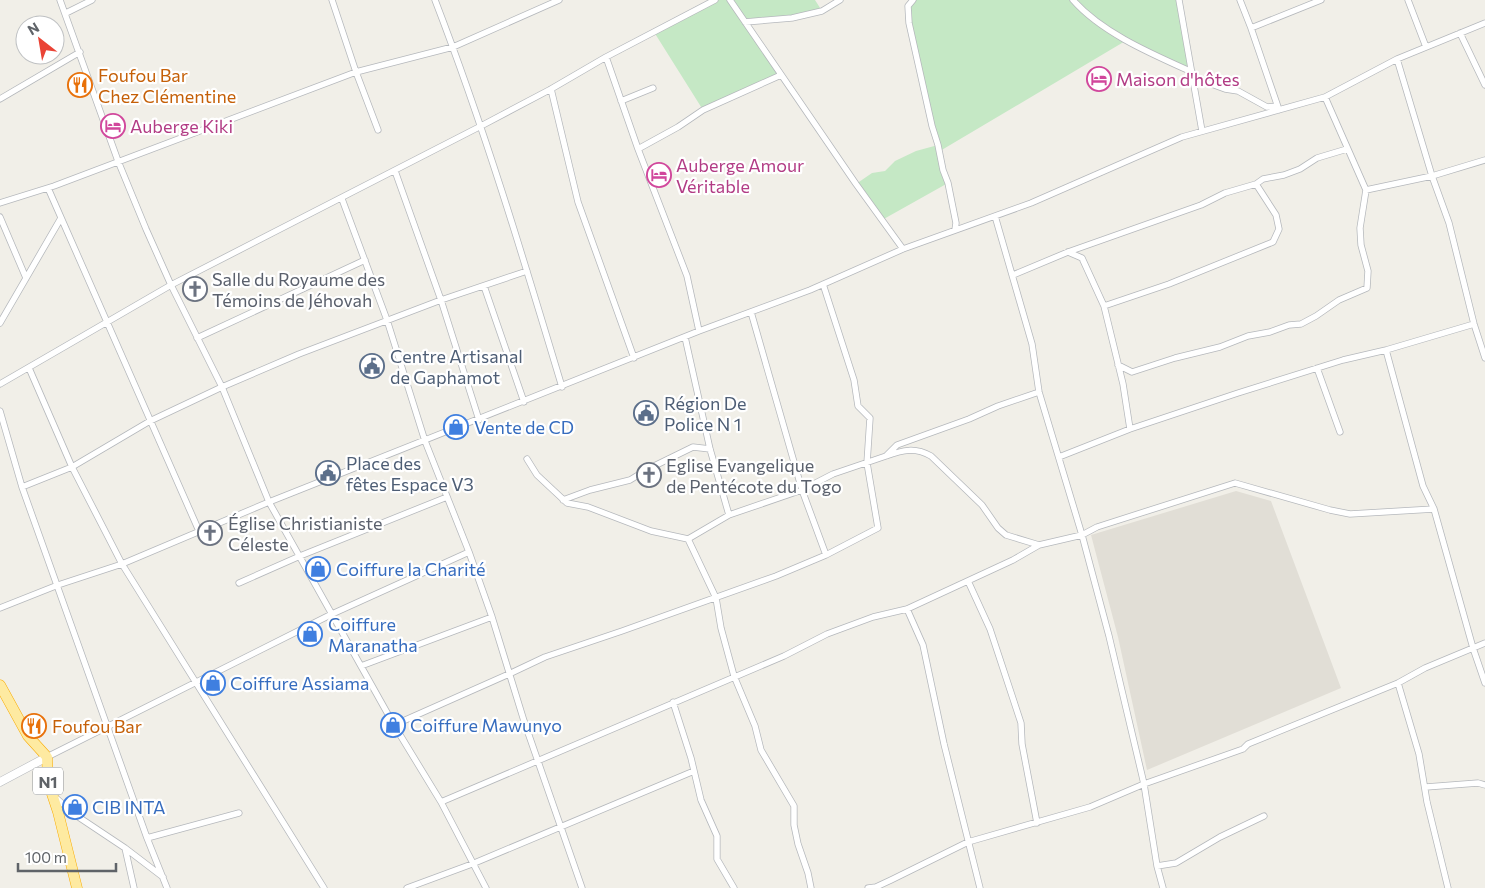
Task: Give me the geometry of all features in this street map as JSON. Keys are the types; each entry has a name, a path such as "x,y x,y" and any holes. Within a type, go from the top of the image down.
{"highway":[{"name":"N1","path":"0,685 28,736 47,757 48,782 77,888"}],"street":[{"path":"60,0 118,161 171,285 222,387 269,502 394,725 441,802 486,888"},
{"path":"66,13 92,0"},
{"path":"332,0 378,130"},
{"path":"435,0 481,126 562,387"},
{"path":"0,203 48,188 356,72 453,47 559,0"},
{"path":"0,384 107,324 171,285 266,235 342,199 715,0"},
{"path":"730,0 856,184 903,249"},
{"path":"745,22 792,18 822,12 840,0"},
{"path":"913,0 908,6 909,22 932,126 943,170 948,182 956,224 955,230"},
{"path":"1073,0 1091,18 1111,31 1192,75 1225,89 1242,92 1266,107 1278,108"},
{"path":"1179,0 1202,131"},
{"path":"1240,0 1278,108"},
{"path":"1251,28 1321,0"},
{"path":"1408,0 1426,47"},
{"path":"0,608 58,585 122,564 269,502 823,284 903,249 1031,203 1182,138 1278,108 1324,97 1397,59 1485,23"},
{"path":"1460,33 1485,85"},
{"path":"0,100 80,52"},
{"path":"606,57 638,149 687,276 700,331"},
{"path":"1397,59 1432,176 1448,222 1474,324 1485,358"},
{"path":"638,149 678,127 703,110 781,75"},
{"path":"621,101 653,88"},
{"path":"550,89 578,202 634,358"},
{"path":"1118,365 1132,372 1175,358 1220,347 1248,336 1270,332 1289,325 1301,324 1339,300 1367,288 1368,271 1361,246 1360,228 1366,190 1324,97"},
{"path":"1013,275 1068,252 1201,205 1225,193 1256,184 1263,179 1284,175 1300,169 1317,158 1347,149"},
{"path":"1366,190 1432,176 1485,160"},
{"path":"395,171 441,300 479,420"},
{"path":"1104,306 1169,284 1273,242 1278,229 1276,215 1256,184"},
{"path":"48,188 199,532"},
{"path":"342,199 387,320 425,441 469,552 492,617 509,674 582,888"},
{"path":"0,216 26,278"},
{"path":"995,216 1032,344 1039,392 1082,535 1114,655 1144,784 1157,866 1163,888"},
{"path":"0,323 61,218"},
{"path":"1068,252 1082,258 1104,306 1123,384 1130,429"},
{"path":"197,338 365,260"},
{"path":"22,487 72,467 150,421 222,387 387,320 527,271"},
{"path":"394,725 545,657 776,576 878,528 867,463 870,418 858,406 854,380 823,284"},
{"path":"484,286 524,402"},
{"path":"751,312 802,490 826,554"},
{"path":"1059,457 1130,429 1317,368 1474,324"},
{"path":"685,337 710,449 729,515"},
{"path":"1386,350 1424,486 1434,509 1473,648 1485,683"},
{"path":"29,368 72,467 122,564 324,888"},
{"path":"1317,368 1340,432"},
{"path":"886,456 897,445 1039,392"},
{"path":"0,411 22,487 109,726 147,838 167,888"},
{"path":"563,500 590,490 630,480 648,468 693,447 710,449"},
{"path":"527,459 537,475 567,503 588,507 650,530 688,539 729,515 802,490 833,474 902,450 921,451 939,463 982,506 998,528 1006,535 1039,545"},
{"path":"441,802 784,656 827,634 873,617 907,609 1039,545 1082,535 1097,527 1235,483 1350,514 1434,509"},
{"path":"239,583 300,556 447,497"},
{"path":"688,539 716,598 721,628 734,676 754,726 761,750 794,806 794,825 811,888"},
{"path":"0,782 332,614 469,552"},
{"path":"968,581 990,629 1021,724 1022,744 1037,823"},
{"path":"907,609 923,645 944,744 980,888"},
{"path":"361,666 492,617"},
{"path":"868,888 876,887 968,842 1090,807 1144,784 1244,749 1248,744 1398,682 1425,668 1485,643"},
{"path":"1398,682 1419,754 1427,802 1448,888"},
{"path":"673,702 701,800 717,836 717,859 734,888"},
{"path":"407,888 472,864 694,771"},
{"path":"1426,787 1478,783 1485,785"},
{"path":"53,796 74,814 163,877"},
{"path":"147,838 239,813"},
{"path":"1157,866 1176,863 1220,837 1264,816"},
{"path":"124,848 134,888"}],"shaded area":[{"path":"1236,491 1271,501 1341,688 1147,770 1118,637 1091,535"}],"green space":[{"path":"715,0 815,0 822,11 745,22 781,75 703,110 654,32"},
{"path":"913,0 1179,0 1192,72 1127,40 940,151 948,183 882,220 856,184 872,173 885,171 895,161 916,151 938,145 908,6"}],"place":[{"name":"Maison d'hôtes","path":"1099,79"},
{"name":"Foufou Bar Chez Clémentine","path":"80,85"},
{"name":"Auberge Kiki","path":"113,126"},
{"name":"Auberge Amour Véritable","path":"659,175"},
{"name":"Salle du Royaume des Témoins de Jéhovah","path":"195,289"},
{"name":"Centre Artisanal de Gaphamot","path":"372,366"},
{"name":"Région De Police N 1","path":"646,413"},
{"name":"Vente de CD","path":"456,427"},
{"name":"Place des fêtes Espace V3","path":"328,473"},
{"name":"Eglise Evangelique de Pentécote du Togo","path":"649,475"},
{"name":"Église Christianiste Céleste","path":"210,533"},
{"name":"Coiffure la Charité","path":"318,569"},
{"name":"Coiffure Maranatha","path":"310,634"},
{"name":"Coiffure Assiama","path":"213,683"},
{"name":"Coiffure Mawunyo","path":"393,725"},
{"name":"Foufou Bar","path":"34,726"},
{"name":"CIB INTA","path":"75,807"}]}
